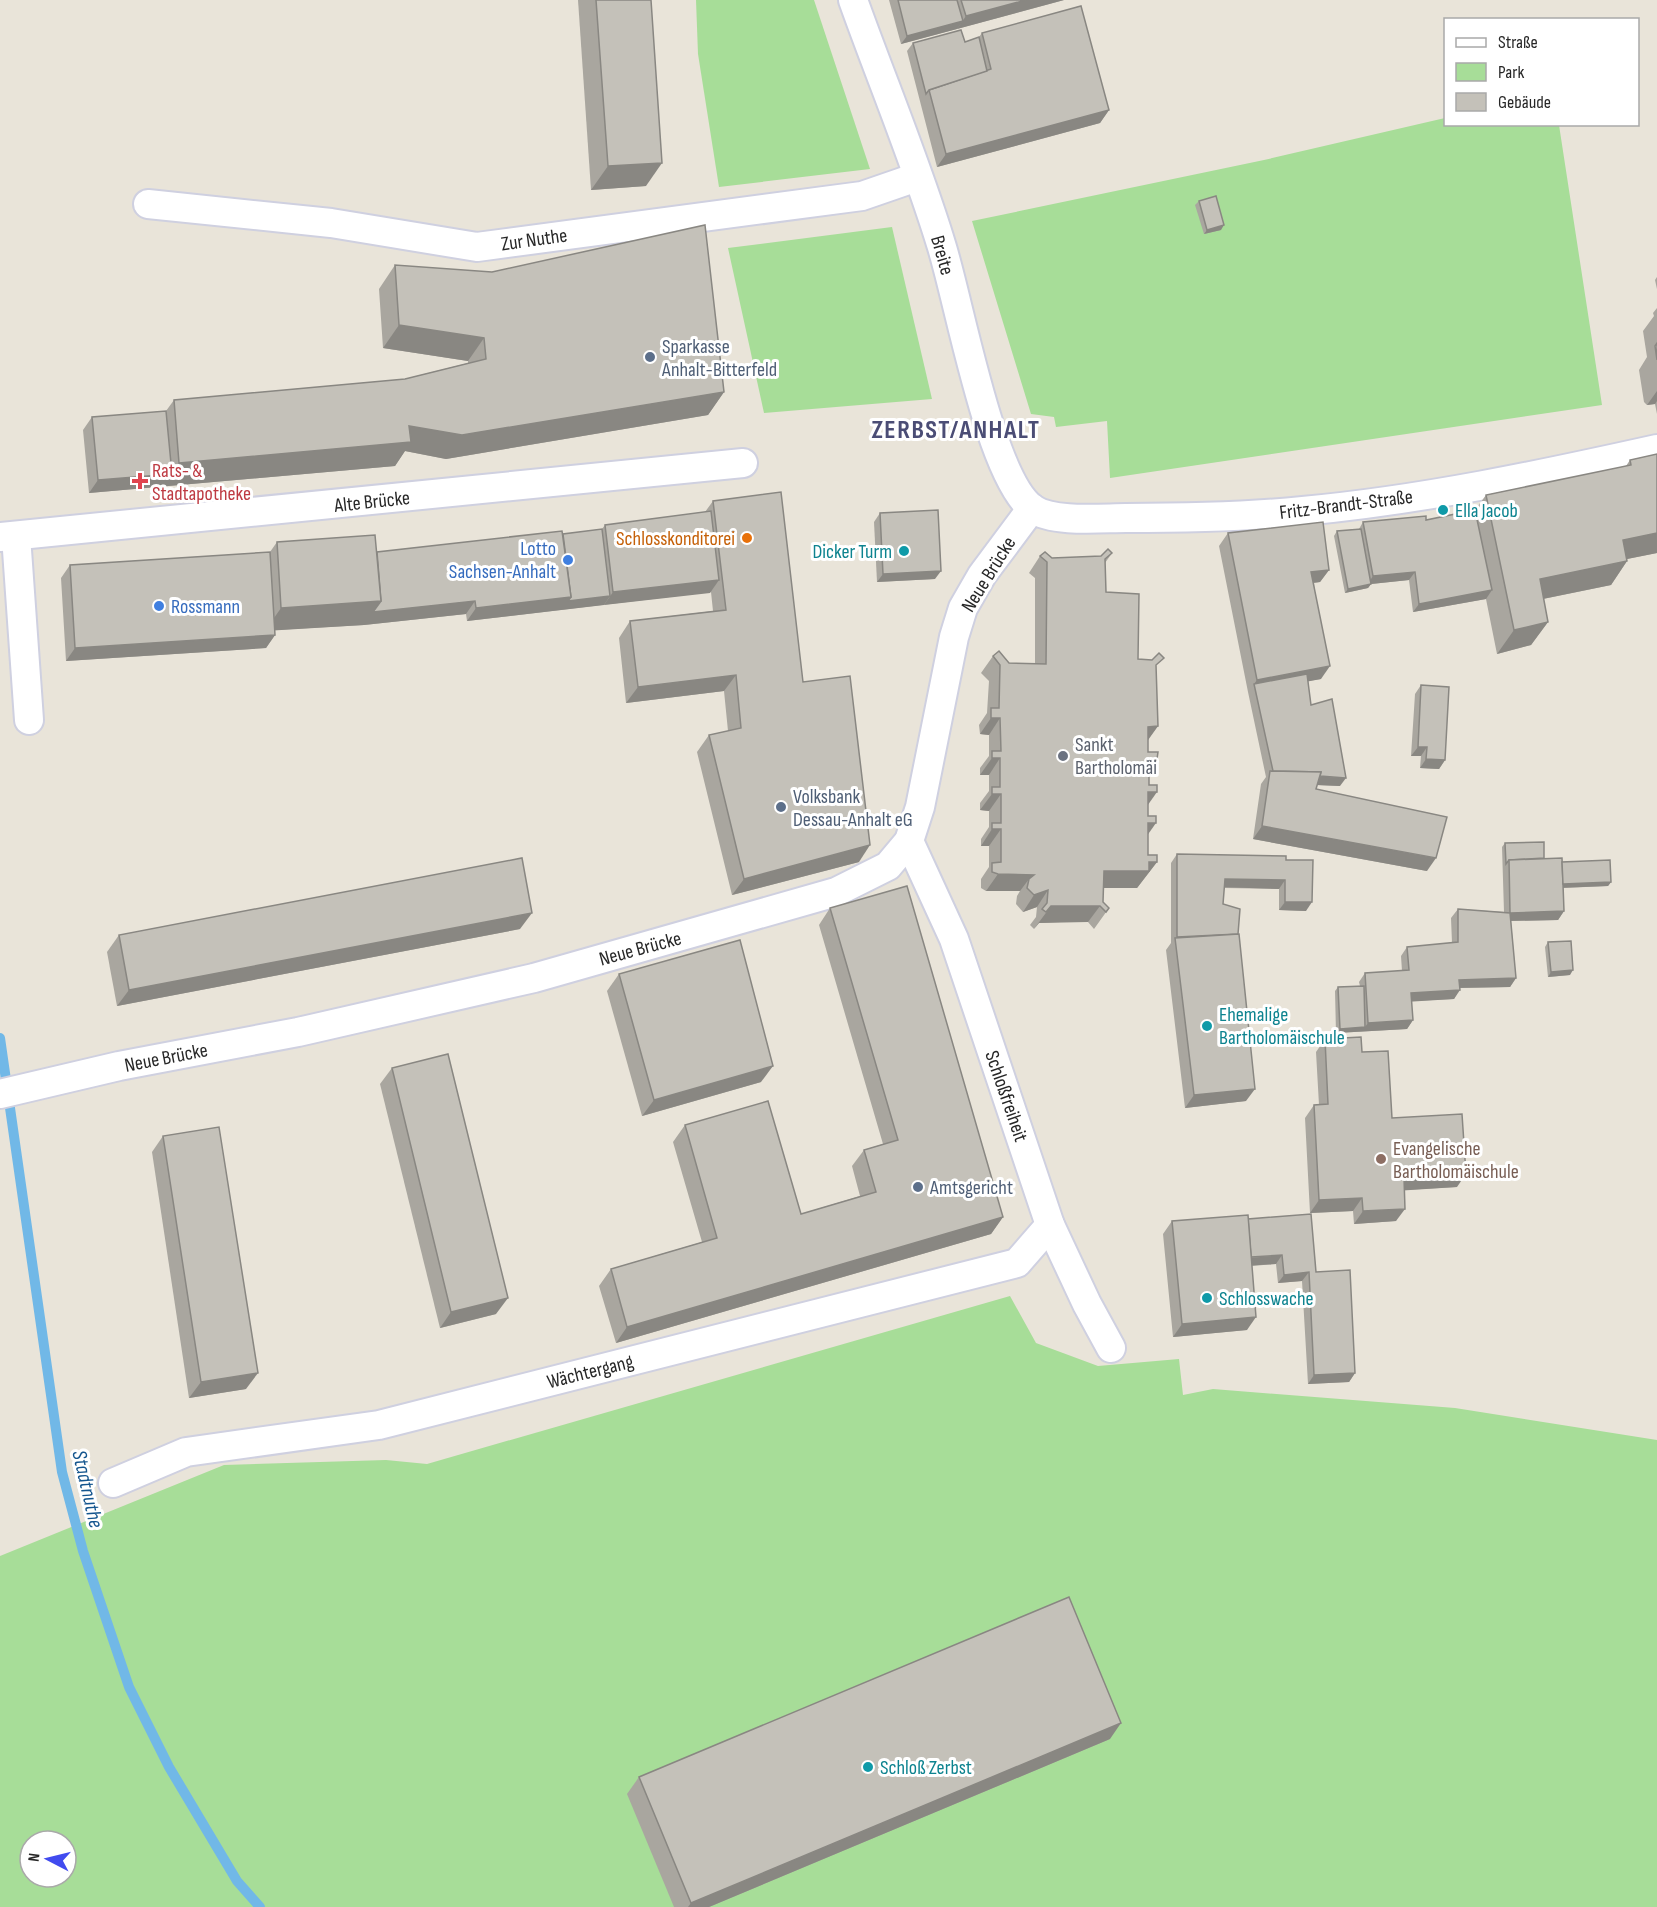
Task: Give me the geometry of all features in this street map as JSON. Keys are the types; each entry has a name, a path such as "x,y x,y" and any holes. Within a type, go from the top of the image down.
{"street":[{"name":"Breite","path":"853,0 941,244 993,434 1010,479 1032,508"},
{"name":"Zur Nuthe","path":"148,204 331,223 477,247 862,196 917,177"},
{"name":"Fritz-Brandt-Straße","path":"1032,508 1050,516 1080,518 1185,518 1303,511 1443,493 1657,449"},
{"name":"Alte Brücke","path":"8,537 743,463"},
{"name":"Neue Brücke","path":"0,1094 298,1032 511,983 836,892 888,866 909,841 921,807 954,637 963,608 982,575 1032,508"},
{"path":"8,537 29,720"},
{"name":"Schloßfreiheit","path":"909,841 954,939 1050,1225 1087,1304 1112,1348"},
{"name":"Wächtergang","path":"113,1483 186,1452 379,1425 1017,1263 1050,1225"}],"green space":[{"path":"696,0 814,0 870,169 719,187 698,54"},
{"path":"1444,118 1444,126 1559,126 1602,405 1110,478 1107,421 1056,427 1054,417 1031,414 972,221 1264,160"},
{"path":"892,227 932,399 764,413 728,248"},
{"path":"1010,1296 1036,1343 1098,1366 1179,1359 1183,1395 1213,1389 1455,1408 1657,1440 1657,1907 0,1907 0,1556 224,1465 386,1460 427,1464"}],"building":[{"path":"596,0 651,0 662,163 608,166"},
{"path":"898,0 957,0 963,21 907,36"},
{"path":"961,0 1026,0 966,16"},
{"path":"1081,6 1109,110 946,154 929,90 991,69 982,33"},
{"path":"961,30 965,42 979,37 987,71 929,90 926,94 913,43"},
{"path":"1216,196 1224,225 1207,230 1199,201"},
{"path":"705,225 724,392 462,435 409,426 411,442 179,463 174,400 405,379 486,359 484,338 399,325 395,265 492,272"},
{"path":"166,411 172,474 98,480 92,417"},
{"path":"1657,454 1657,533 1623,540 1627,561 1540,579 1548,622 1514,630 1486,495 1631,465 1630,460"},
{"path":"781,492 803,682 850,676 870,845 744,879 709,735 741,728 736,675 638,687 630,621 726,610 713,501"},
{"name":"Dicker Turm","path":"938,510 941,571 883,574 880,513"},
{"path":"1475,510 1492,590 1419,604 1415,572 1373,576 1363,522 1426,516 1426,520"},
{"path":"711,511 719,580 613,592 605,525"},
{"path":"1323,522 1329,570 1311,572 1330,666 1257,680 1228,533"},
{"path":"602,529 610,596 568,601 571,597 563,534"},
{"path":"1361,529 1371,584 1348,589 1337,531"},
{"path":"562,531 571,597 476,608 475,601 373,612 381,601 377,552"},
{"path":"375,535 381,601 281,608 277,542"},
{"name":"Sankt Bartholomäi","path":"1108,549 1112,553 1105,559 1106,592 1139,594 1138,659 1152,660 1159,653 1164,658 1156,665 1158,726 1148,727 1148,752 1158,752 1157,759 1149,759 1149,785 1157,785 1157,792 1148,792 1148,816 1156,816 1156,823 1148,823 1148,855 1157,855 1157,862 1149,862 1149,871 1104,871 1103,902 1109,908 1106,912 1100,906 1051,906 1046,912 1042,909 1047,903 1048,890 1034,895 1027,888 1029,879 1034,875 992,872 992,863 1001,862 1001,829 992,829 992,823 1001,823 1001,794 992,794 992,787 1000,787 1000,758 992,758 992,751 1001,751 1000,718 991,718 991,708 999,708 1000,665 993,656 999,651 1009,663 1046,664 1047,562 1040,556 1045,552 1052,558 1101,556"},
{"path":"270,552 275,635 75,648 70,565"},
{"path":"1307,674 1311,705 1332,699 1346,778 1320,776 1321,772 1273,771 1254,684"},
{"path":"1421,685 1449,687 1445,760 1426,759 1427,747 1418,747"},
{"path":"1270,771 1321,772 1316,789 1447,817 1436,858 1262,826"},
{"path":"1544,842 1544,858 1509,860 1506,864 1505,843"},
{"path":"1177,854 1286,856 1286,860 1313,860 1312,902 1285,902 1285,880 1225,879 1223,904 1240,909 1238,934 1177,937"},
{"path":"522,858 532,913 129,990 119,935"},
{"path":"1562,858 1564,911 1510,913 1509,860"},
{"path":"1610,860 1611,882 1563,884 1562,862"},
{"name":"Amtsgericht","path":"907,886 1003,1217 627,1327 611,1269 717,1238 685,1125 768,1101 801,1214 876,1192 864,1150 898,1140 830,908"},
{"path":"1458,909 1510,913 1516,978 1459,980 1460,990 1411,993 1413,1020 1368,1023 1365,973 1409,970 1407,947 1458,942"},
{"name":"Ehemalige Bartholomäischule","path":"1239,934 1255,1089 1194,1095 1175,938"},
{"path":"740,940 773,1066 654,1100 619,974"},
{"path":"1571,941 1573,970 1551,972 1548,942"},
{"path":"1364,986 1365,1027 1340,1029 1338,987"},
{"name":"Evangelische Bartholomäischule","path":"1361,1037 1362,1052 1388,1051 1392,1118 1462,1114 1466,1174 1404,1178 1405,1209 1363,1211 1362,1198 1319,1200 1314,1105 1328,1104 1325,1039"},
{"path":"448,1054 508,1298 451,1312 392,1068"},
{"path":"219,1127 258,1373 201,1382 163,1136"},
{"path":"1311,1214 1316,1272 1350,1270 1355,1373 1314,1375 1309,1272 1284,1275 1282,1255 1251,1257 1248,1219"},
{"name":"Schlosswache","path":"1248,1215 1256,1317 1182,1324 1172,1221"},
{"name":"Schloß Zerbst","path":"1069,1597 1121,1723 691,1903 639,1777"}],"waterway":[{"name":"Stadtnuthe","path":"0,1038 62,1472 83,1551 129,1687 169,1767 237,1881 260,1907"}],"place":[{"name":"Sparkasse Anhalt-Bitterfeld","path":"650,357"},
{"name":"Rats- & Stadtapotheke","path":"140,481"},
{"name":"Ella Jacob","path":"1443,510"},
{"name":"Schlosskonditorei","path":"747,538"},
{"name":"Dicker Turm","path":"904,551"},
{"name":"Lotto Sachsen-Anhalt","path":"568,560"},
{"name":"Rossmann","path":"159,606"},
{"name":"Sankt Bartholomäi","path":"1063,756"},
{"name":"Volksbank Dessau-Anhalt eG","path":"781,807"},
{"name":"Ehemalige Bartholomäischule","path":"1207,1026"},
{"name":"Evangelische Bartholomäischule","path":"1381,1159"},
{"name":"Amtsgericht","path":"918,1187"},
{"name":"Schlosswache","path":"1207,1298"},
{"name":"Schloß Zerbst","path":"868,1767"}],"district":[{"name":"ZERBST/ANHALT","path":"956,429"}]}
